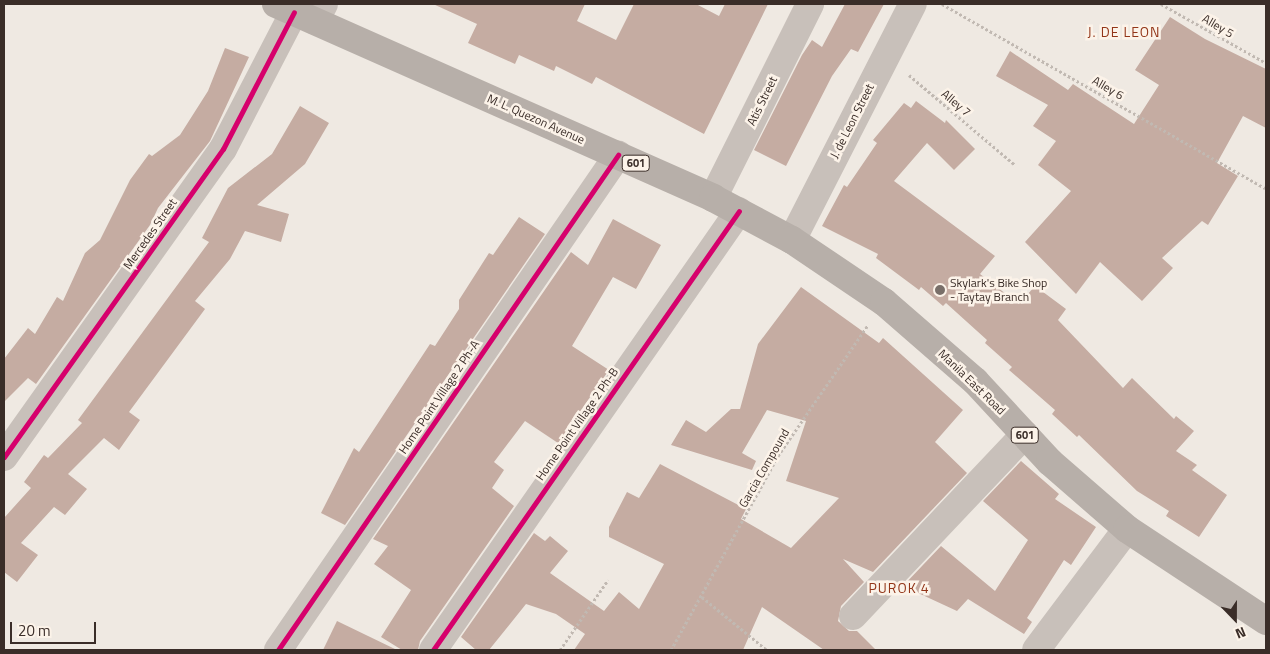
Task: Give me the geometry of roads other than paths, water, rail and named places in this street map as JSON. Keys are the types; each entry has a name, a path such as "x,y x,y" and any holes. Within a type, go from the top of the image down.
{"main road":[{"name":"M. L. Quezon Avenue","path":"302,10 713,198 792,240"},
{"name":"Manila East Road","path":"792,240 884,302 975,381 1050,462 1127,529 1266,621"}],"street":[{"name":"Atis Street","path":"713,198 810,4"},
{"name":"J. de Leon Street","path":"792,240 885,55 913,4"},
{"name":"Mercedes Street","path":"4,457 223,149 302,10"},
{"name":"Home Point Village 2 Ph-A","path":"278,650 618,155"},
{"name":"Home Point Village 2 Ph-B","path":"433,650 739,211"},
{"path":"853,616 1024,434"},
{"path":"1036,650 1127,529"}],"place":[{"name":"Skylark's Bike Shop - Taytay Branch","path":"940,290"}],"district":[{"name":"J. DE LEON","path":"1124,32"},
{"name":"PUROK 4","path":"899,588"}]}
